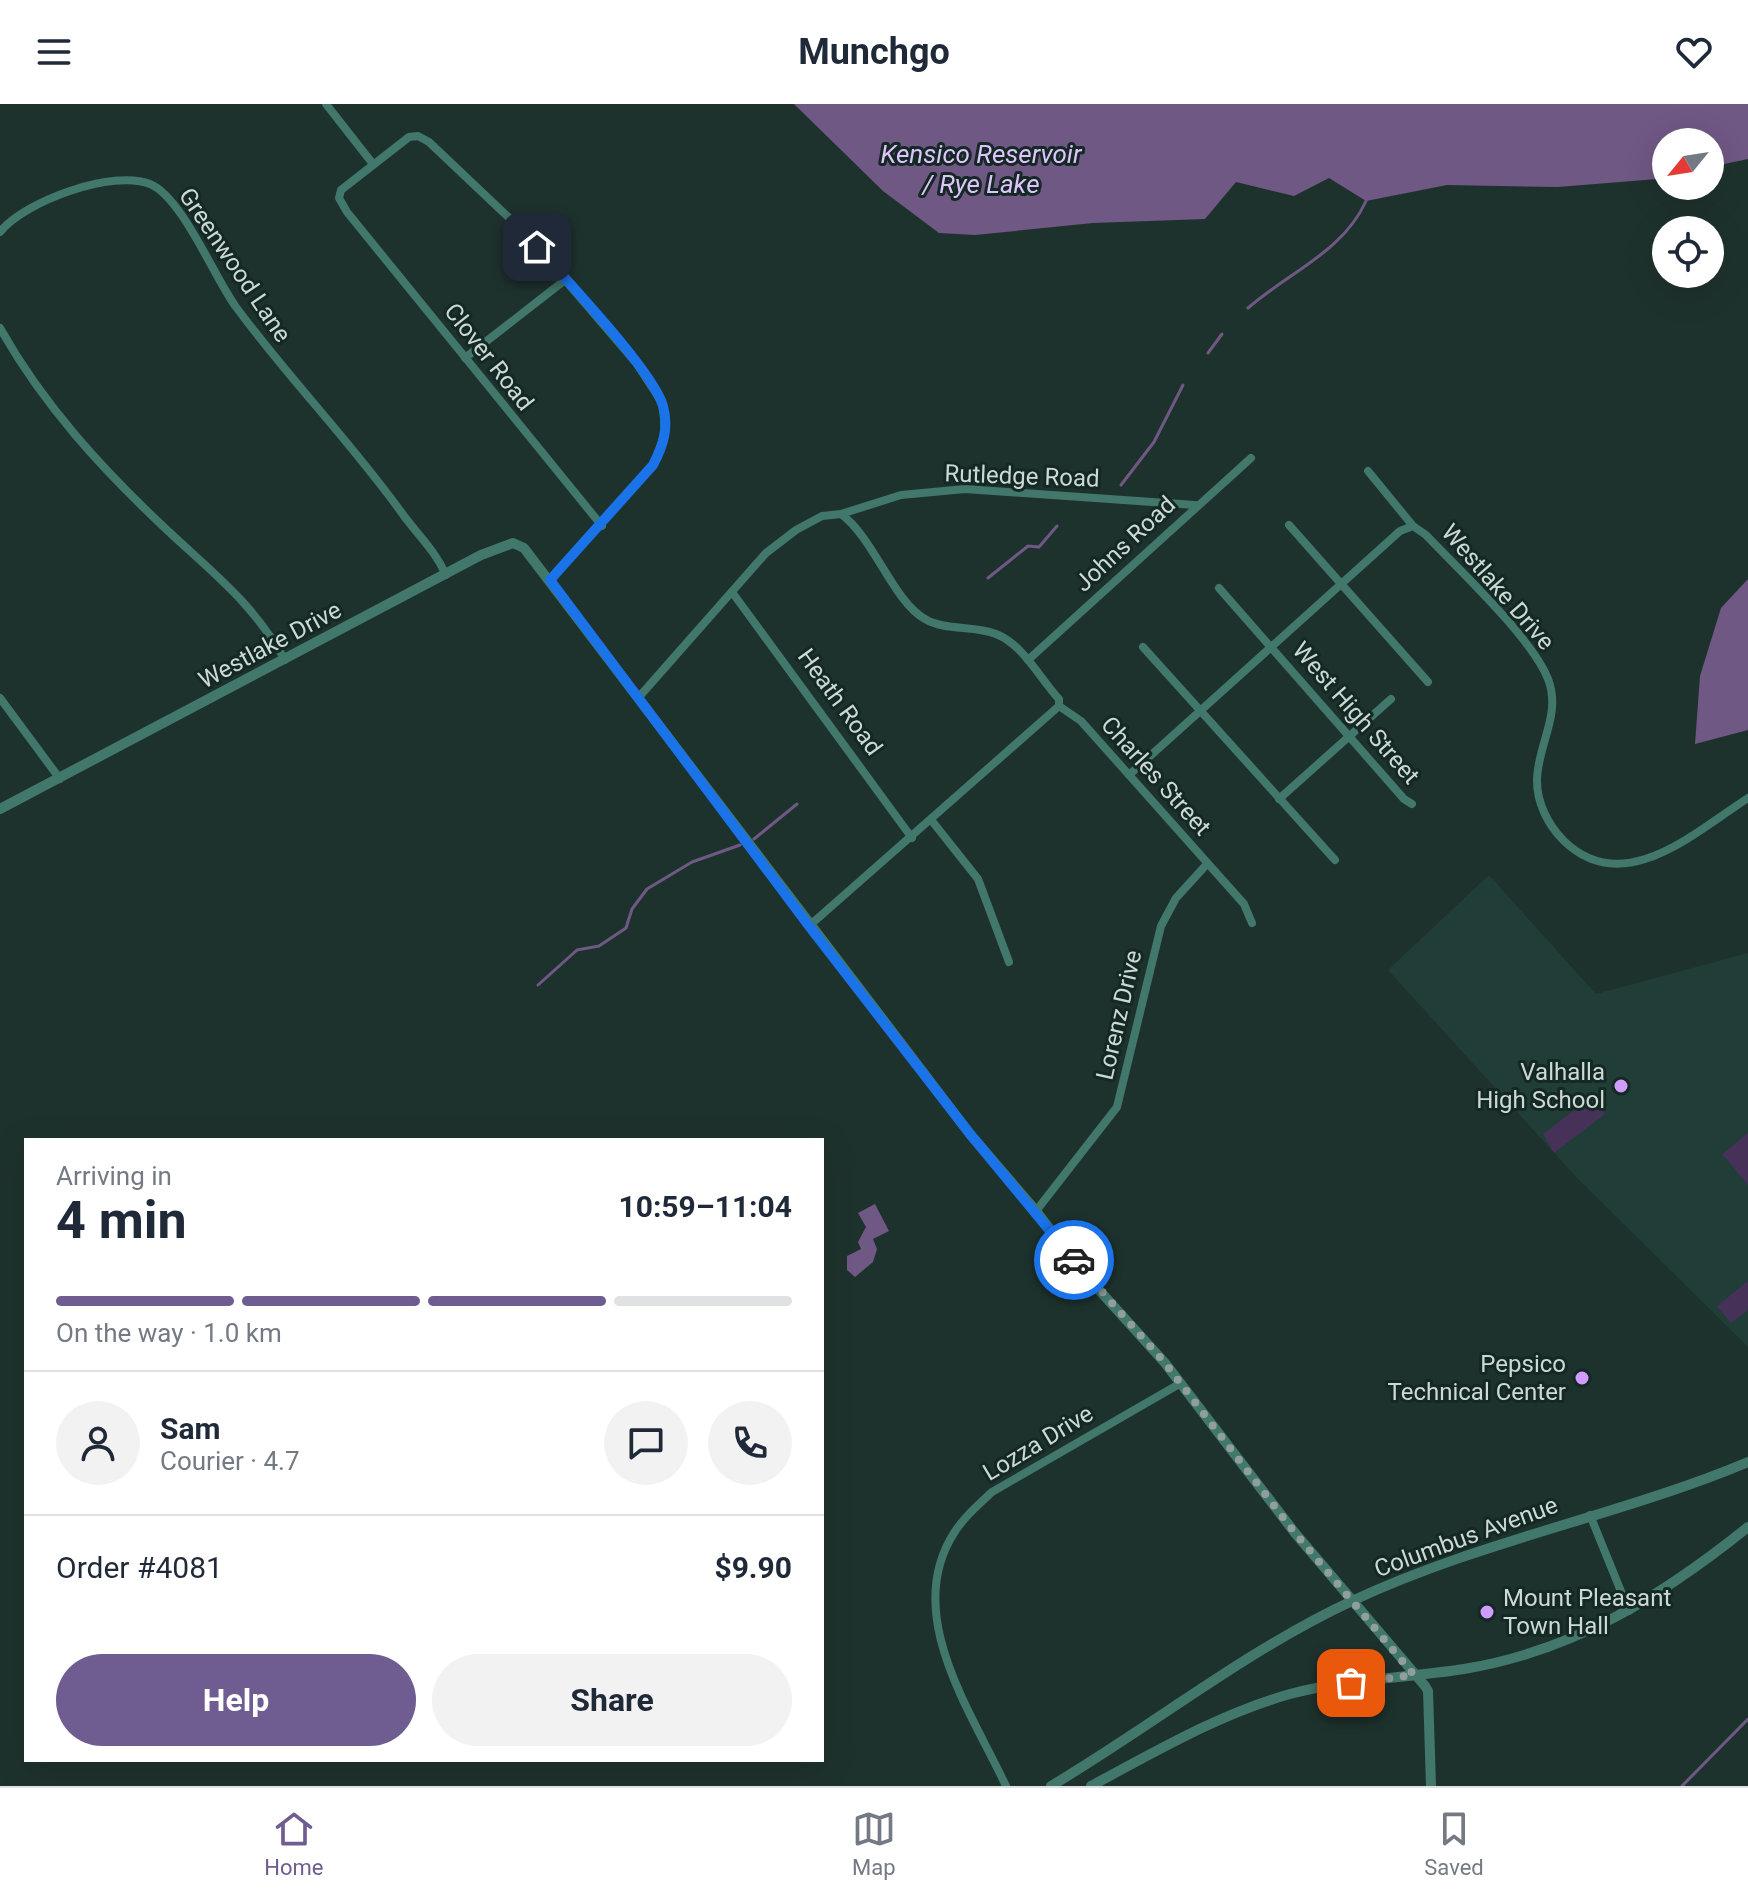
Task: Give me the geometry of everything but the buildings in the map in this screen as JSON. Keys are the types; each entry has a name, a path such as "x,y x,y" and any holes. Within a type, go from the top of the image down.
{"street":[{"path":"326,104 373,164 409,137 422,138 487,194 637,364 663,404 666,422 662,447 653,465 602,526 550,580 809,926 970,1134 1036,1211 1080,1269 1181,1383 1351,1601 1428,1691 1431,1786"},
{"name":"Clover Road","path":"373,164 339,192 347,212 602,526"},
{"name":"Greenwood Lane","path":"0,232 38,205 107,180 130,178 153,185 165,194 182,214 218,283 285,374 381,484 438,557 446,575"},
{"path":"465,358 565,280"},
{"path":"0,328 47,400 104,469 224,579 258,619 285,660"},
{"name":"Johns Road","path":"1028,660 1195,505 1251,458"},
{"path":"1368,471 1413,526"},
{"name":"Rutledge Road","path":"639,697 784,537 822,516 841,514 879,499 965,489 1195,505"},
{"name":"Charles Street","path":"841,514 872,549 911,607 924,619 995,633 1028,660 1059,699 1059,706 1081,721 1244,904 1252,923"},
{"path":"1289,525 1428,682"},
{"name":"Westlake Drive","path":"1129,775 1400,531 1413,526 1426,535 1526,643 1547,677 1553,712 1537,773 1539,798 1548,820 1574,850 1599,861 1644,861 1681,843 1748,798"},
{"name":"Westlake Drive","path":"0,809 446,575 513,543 524,548 550,580"},
{"name":"West High Street","path":"1219,588 1404,799 1412,804"},
{"name":"Heath Road","path":"732,592 912,838"},
{"path":"1143,647 1335,860"},
{"path":"0,698 60,779"},
{"path":"1279,799 1391,699"},
{"path":"809,926 932,821 1059,706"},
{"path":"932,821 978,879 1009,962"},
{"name":"Lorenz Drive","path":"1036,1211 1117,1107 1161,926 1176,898 1207,864"},
{"name":"Lozza Drive","path":"1006,1786 938,1634 933,1597 944,1552 965,1517 992,1492 1181,1383"},
{"name":"Columbus Avenue","path":"1051,1786 1249,1658 1351,1601 1484,1548 1748,1462"},
{"path":"1590,1515 1629,1611"},
{"path":"1091,1786 1204,1728 1261,1704 1320,1687 1475,1667 1533,1654 1574,1639 1629,1611 1684,1577 1748,1527"}],"shaded area":[{"name":"Kensico Reservoir / Rye Lake","path":"794,104 1748,104 1748,159 1724,164 1724,128 1652,128 1652,179 1558,187 1447,185 1366,201 1329,178 1294,196 1236,182 1205,219 1093,223 975,235 939,233 883,191"},
{"path":"1748,579 1748,730 1695,744 1700,676 1721,608"},
{"name":"Valhalla High School","path":"1489,875 1596,994 1748,953 1748,1347 1577,1178 1388,970"},
{"path":"1589,1099 1599,1104 1605,1114 1554,1153 1543,1134"},
{"path":"1748,1133 1748,1185 1722,1154"},
{"path":"875,1204 889,1231 873,1239 877,1249 873,1262 855,1277 847,1270 847,1256 861,1249 858,1242 866,1227 858,1213"},
{"path":"1748,1281 1748,1310 1731,1323 1717,1306"}],"waterway":[{"path":"1248,308 1329,248 1356,219 1366,201"},
{"path":"1208,353 1222,334"},
{"path":"1121,485 1154,442 1183,385"},
{"path":"988,578 1028,546 1039,547 1057,526"},
{"path":"754,839 797,804"},
{"path":"538,985 577,950 599,946 626,928 632,909 647,889 692,862 740,845"},
{"path":"1682,1786 1748,1719"}],"way so far":[{"path":"1074,1260 1165,1363 1295,1533 1414,1675 1351,1683"}],"place":[{"name":"Valhalla High School","path":"1621,1086"},
{"name":"Pepsico Technical Center","path":"1582,1378"},
{"name":"Mount Pleasant Town Hall","path":"1487,1612"}],"route":[{"path":"537,247 637,364 663,404 666,422 662,447 653,465 602,526 550,580 809,926 970,1134 1074,1260"}]}
